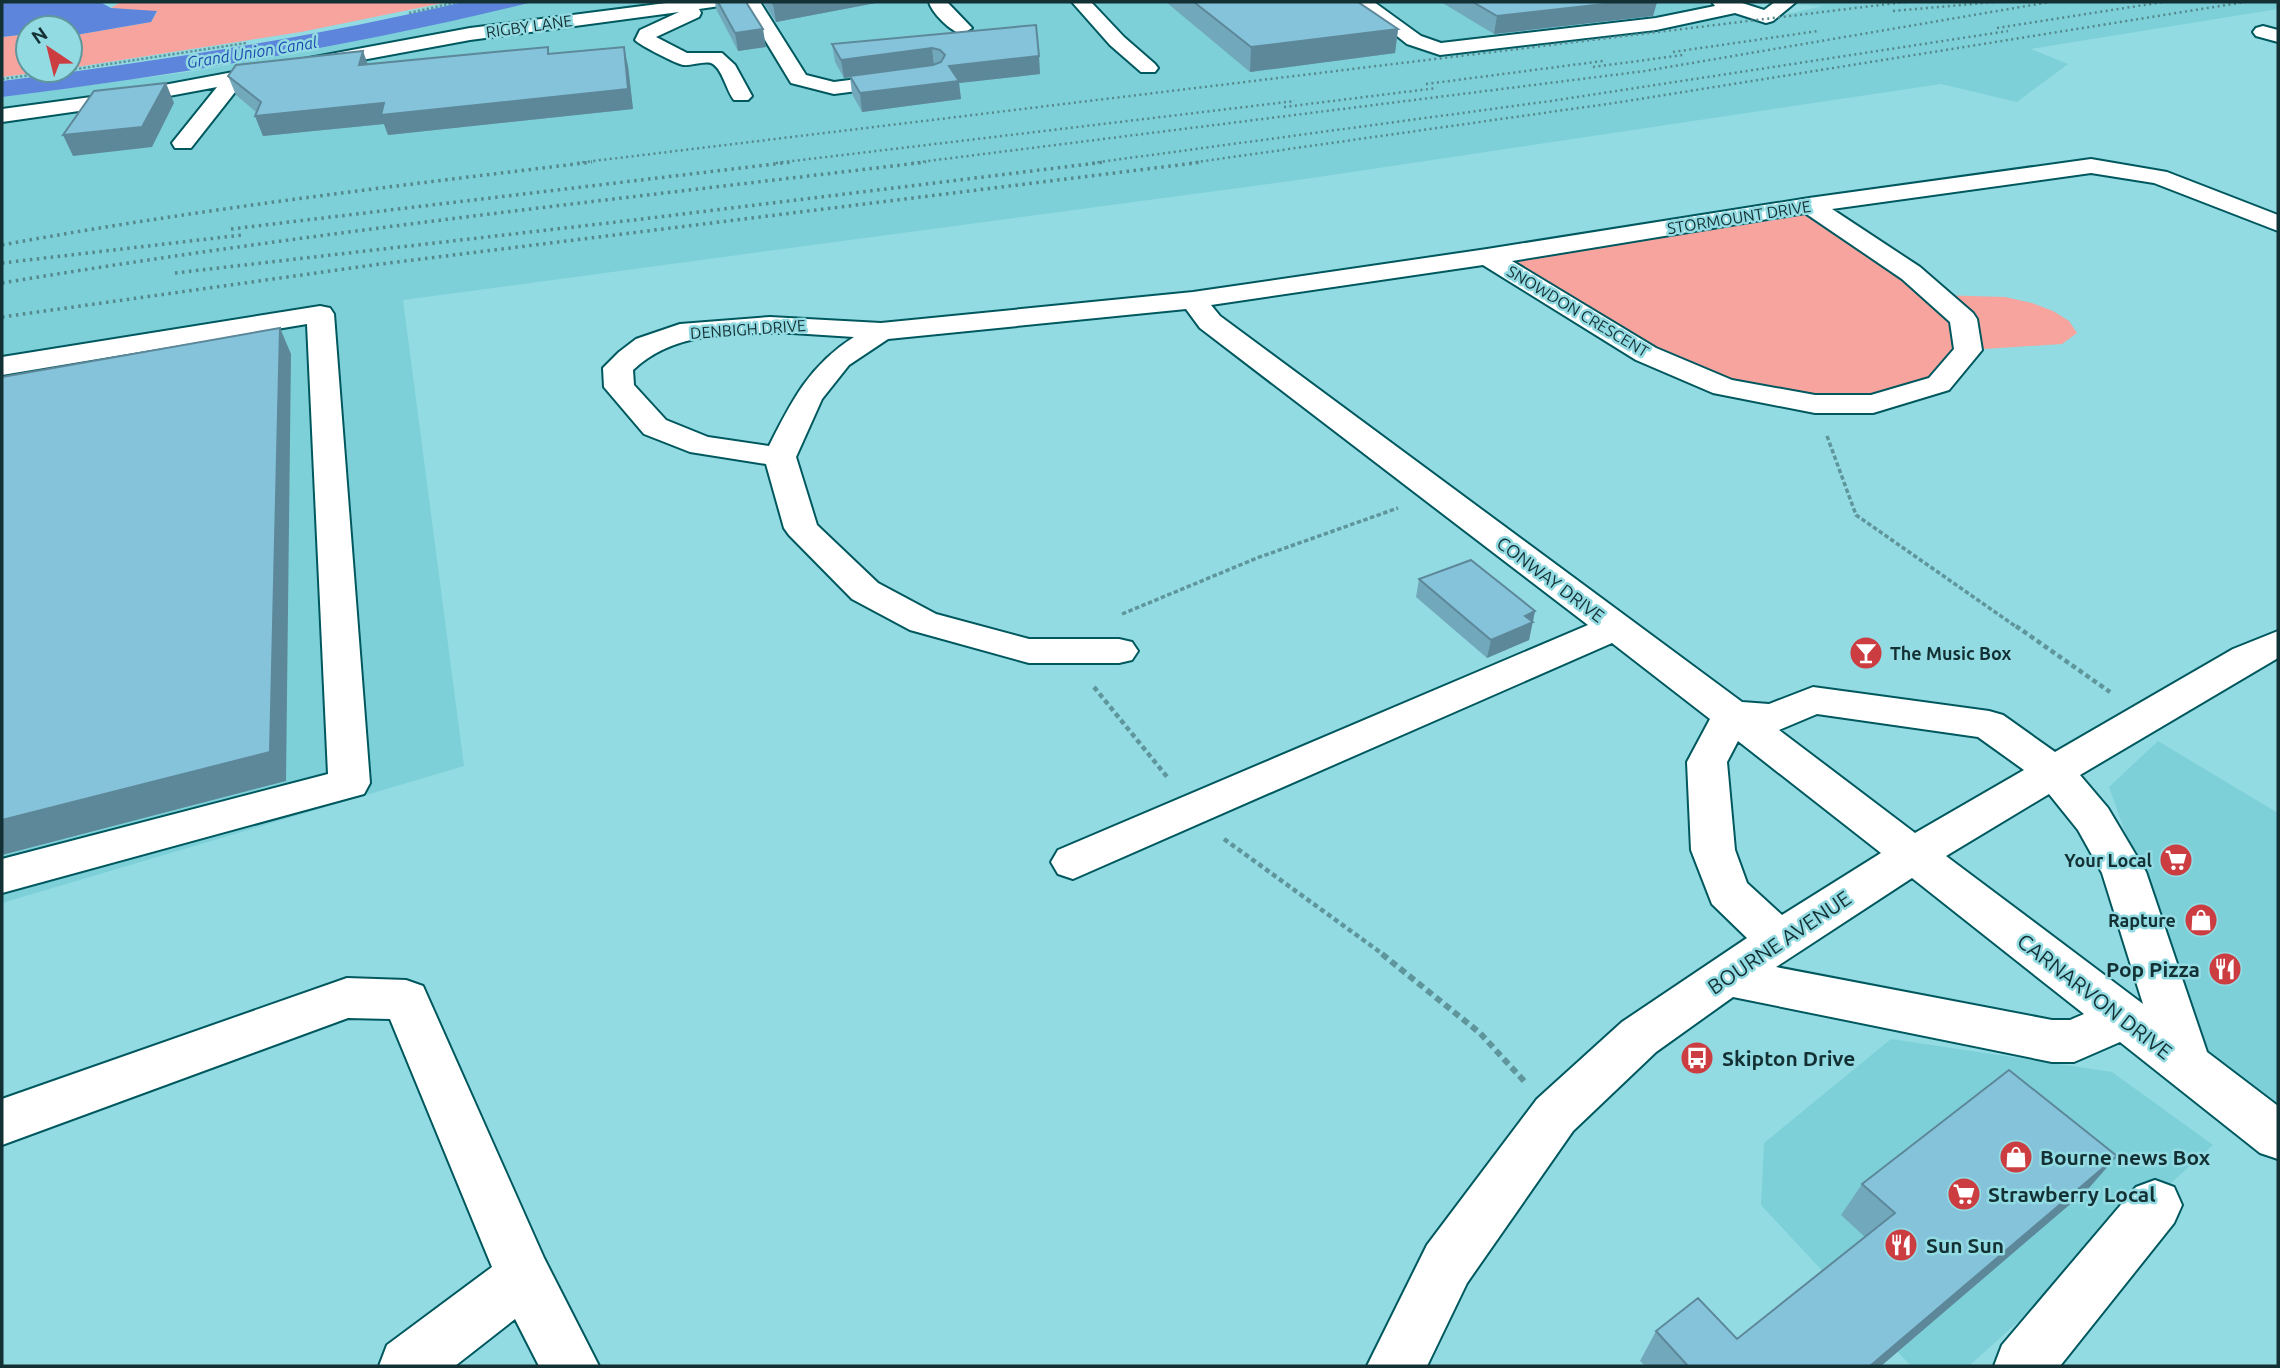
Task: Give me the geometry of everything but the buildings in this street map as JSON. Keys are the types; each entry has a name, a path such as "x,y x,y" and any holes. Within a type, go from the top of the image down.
{"street":[{"path":"751,2 798,79 834,88 921,76"},
{"path":"938,2 962,28"},
{"path":"1081,2 1117,41 1148,68"},
{"path":"1363,2 1414,40 1440,49 1656,24 1729,4 1766,16 1787,2"},
{"path":"622,40 647,34 707,3"},
{"name":"RIGBY LANE","path":"405,47 470,34 707,3"},
{"path":"647,34 645,40 670,50 683,59 715,57 725,65 741,96"},
{"path":"2,116 121,99 405,47 545,44"},
{"path":"183,143 235,79"},
{"name":"STORMOUNT DRIVE","path":"1193,300 1487,257 1809,205 2091,166 2158,177 2278,224"},
{"name":"SNOWDON CRESCENT","path":"1487,257 1646,354 1724,387 1815,404 1873,404 1939,384 1968,350 1963,319 1910,273 1809,205"},
{"name":"DENBIGH DRIVE","path":"881,331 839,359 808,397 780,457 701,445 655,427 618,387 618,368 634,351 667,336 774,324 831,325 881,331 1193,300"},
{"name":"CONWAY DRIVE","path":"1193,300 1210,322 1616,627 1913,855"},
{"path":"2,366 320,314 349,783 2,876"},
{"path":"780,457 801,528 865,591 923,622 1029,651 1119,651"},
{"path":"1073,862 1616,627"},
{"name":"BOURNE AVENUE","path":"1396,1366 1447,1264 1555,1115 1639,1037 1779,940 1913,855 2246,658 2278,643"},
{"path":"1779,940 1728,892 1713,850 1707,762 1732,715 1773,718 1813,700 1989,726 2053,771 2093,819 2124,872 2187,1067"},
{"name":"CARNARVON DRIVE","path":"1913,855 2278,1136"},
{"path":"1728,976 2052,1041 2074,1041 2123,1018"},
{"path":"2,1122 347,998 406,1000 524,1277 570,1366"},
{"path":"2023,1366 2155,1205"},
{"path":"408,1366 524,1277"}],"path":[{"path":"401,14 457,2"},
{"path":"84,68 249,42"},
{"path":"1815,404 1856,515 2146,717"}],"shaded area":[{"path":"121,2 448,2 301,32 84,66 84,34 151,22 157,12 111,8"},
{"path":"533,2 1697,2 1756,21 1823,6 1745,2 2278,2 2278,9 2031,49 2068,64 2017,102 1941,84 1305,179 403,300 464,766 2,903 2,97 195,71 321,48"},
{"path":"14,36 14,75 2,77 2,37"},
{"path":"1809,205 1936,295 2005,297 2032,303 2069,321 2077,333 2062,344 1968,350 1939,384 1873,404 1724,387 1487,257"},
{"path":"2158,741 2278,813 2278,1119 2207,1062 2109,787"},
{"path":"1891,1039 2112,1072 2213,1145 1969,1366 1911,1366 1761,1205 1764,1143"}],"water":[{"path":"2,2 100,2 111,8 157,11 151,22 84,34 84,14 14,14 14,36 2,37"},
{"name":"Grand Union Canal","path":"463,2 533,2 401,32 269,57 2,97 2,81 14,79 14,84 84,84 84,70 233,47"}],"railway":[{"path":"577,163 1905,2"},
{"path":"1893,11 1995,2"},
{"path":"912,163 1645,71 2050,2"},
{"path":"1997,28 2163,2"},
{"path":"1190,163 1621,102 2245,2"},
{"path":"1673,52 1818,31"},
{"path":"1092,163 1551,101 2008,31"},
{"path":"1593,67 1683,55"},
{"path":"1426,84 1603,61"},
{"path":"1284,107 1437,88"},
{"path":"776,163 1295,101"},
{"path":"2,245 222,209 592,162"},
{"path":"231,229 791,162"},
{"path":"2,283 348,232 926,162"},
{"path":"175,273 1105,162"},
{"path":"2,317 373,265 1203,162"},
{"path":"2,263 242,235"}],"place":[{"name":"The Music Box","path":"1866,653"},
{"name":"Your Local","path":"2176,860"},
{"name":"Rapture","path":"2201,920"},
{"name":"Pop Pizza","path":"2225,969"},
{"name":"Skipton Drive","path":"1697,1058"},
{"name":"Bourne news Box","path":"2016,1157"},
{"name":"Strawberry Local","path":"1964,1194"},
{"name":"Sun Sun","path":"1901,1245"}]}
